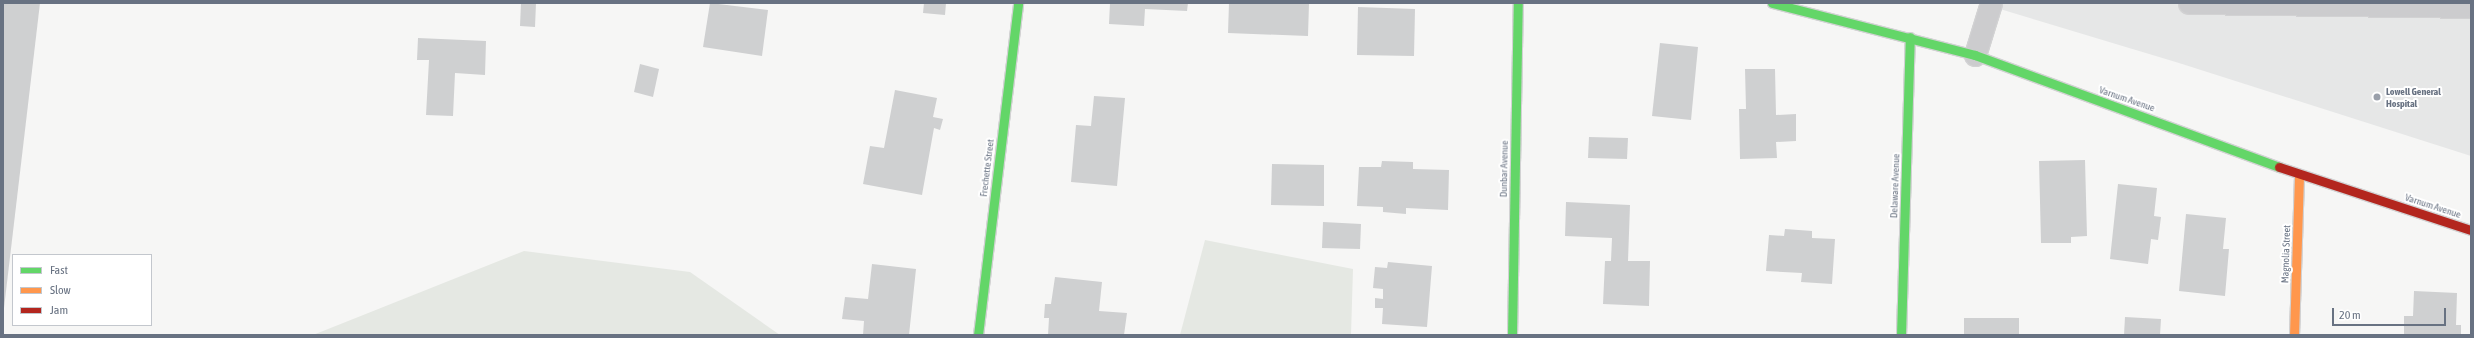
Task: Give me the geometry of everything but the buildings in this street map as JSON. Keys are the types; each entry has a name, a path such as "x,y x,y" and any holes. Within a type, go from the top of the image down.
{"street":[{"name":"Frechette Street","path":"978,335 1018,3"},
{"name":"Dunbar Avenue","path":"1512,335 1518,3"},
{"name":"Varnum Avenue","path":"1772,3 1910,37 1974,55 2298,174 2471,230"},
{"name":"Delaware Avenue","path":"1901,335 1910,37"},
{"name":"Magnolia Street","path":"2294,335 2298,174"}],"lane":[{"path":"1974,55 1991,3"},
{"path":"2189,3 2468,7"}],"shaded area":[{"name":"Lowell General Hospital","path":"1980,3 2471,3 2471,156 2179,63"},
{"path":"1205,240 1353,269 1351,335 1180,335"},
{"path":"524,251 690,272 780,335 313,335"}],"traffic: fast":[{"path":"978,335 1018,3"},
{"path":"1512,335 1518,3"},
{"path":"1772,3 1975,55 2279,167"},
{"path":"1901,335 1910,37"}],"traffic: slow":[{"path":"2294,335 2299,174"}],"traffic: jam":[{"path":"2279,167 2471,230"}],"place":[{"name":"Lowell General Hospital","path":"2377,97"}]}
